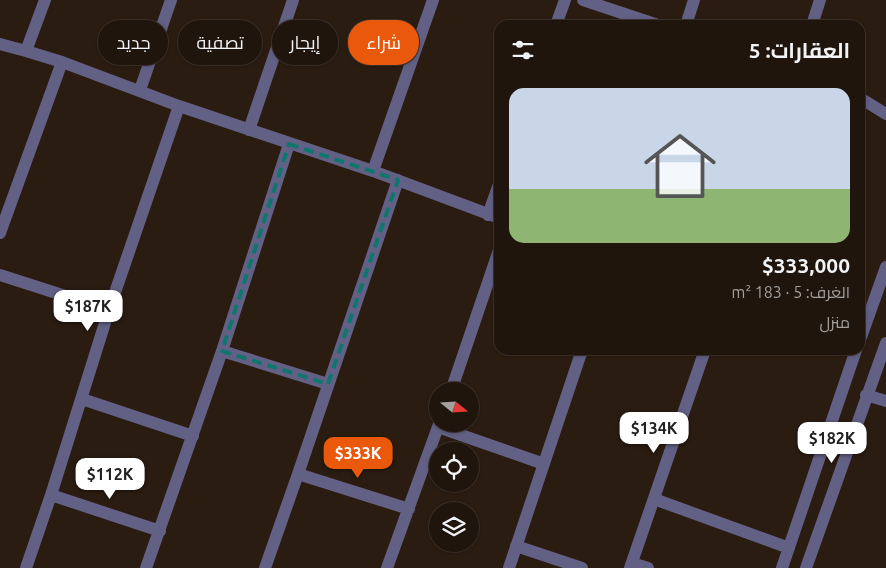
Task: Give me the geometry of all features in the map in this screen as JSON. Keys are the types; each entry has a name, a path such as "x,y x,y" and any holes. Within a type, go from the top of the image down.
{"street":[{"path":"26,51 45,0"},
{"path":"140,90 171,0"},
{"path":"249,130 293,0"},
{"path":"373,171 433,0"},
{"path":"558,20 565,0"},
{"path":"583,0 643,20"},
{"path":"688,20 694,0"},
{"path":"814,20 820,0"},
{"path":"0,44 62,62 179,106 373,171 493,217"},
{"path":"0,234 62,62"},
{"path":"865,101 886,114"},
{"path":"26,568 52,495 109,310 179,106"},
{"path":"146,568 222,351 290,144"},
{"path":"265,568 398,180"},
{"path":"453,382 494,264"},
{"path":"865,326 886,267"},
{"path":"0,275 109,310"},
{"path":"806,568 886,343"},
{"path":"222,351 328,384"},
{"path":"509,568 580,355"},
{"path":"648,568 631,565 703,355"},
{"path":"782,568 850,355"},
{"path":"866,395 886,401"},
{"path":"82,399 193,436"},
{"path":"388,568 436,432"},
{"path":"458,432 544,464"},
{"path":"298,474 409,509"},
{"path":"52,495 160,531"},
{"path":"654,498 789,548"},
{"path":"516,546 582,568"}],"highlighted area":[{"path":"289,144 398,180 328,384 222,351"}]}
